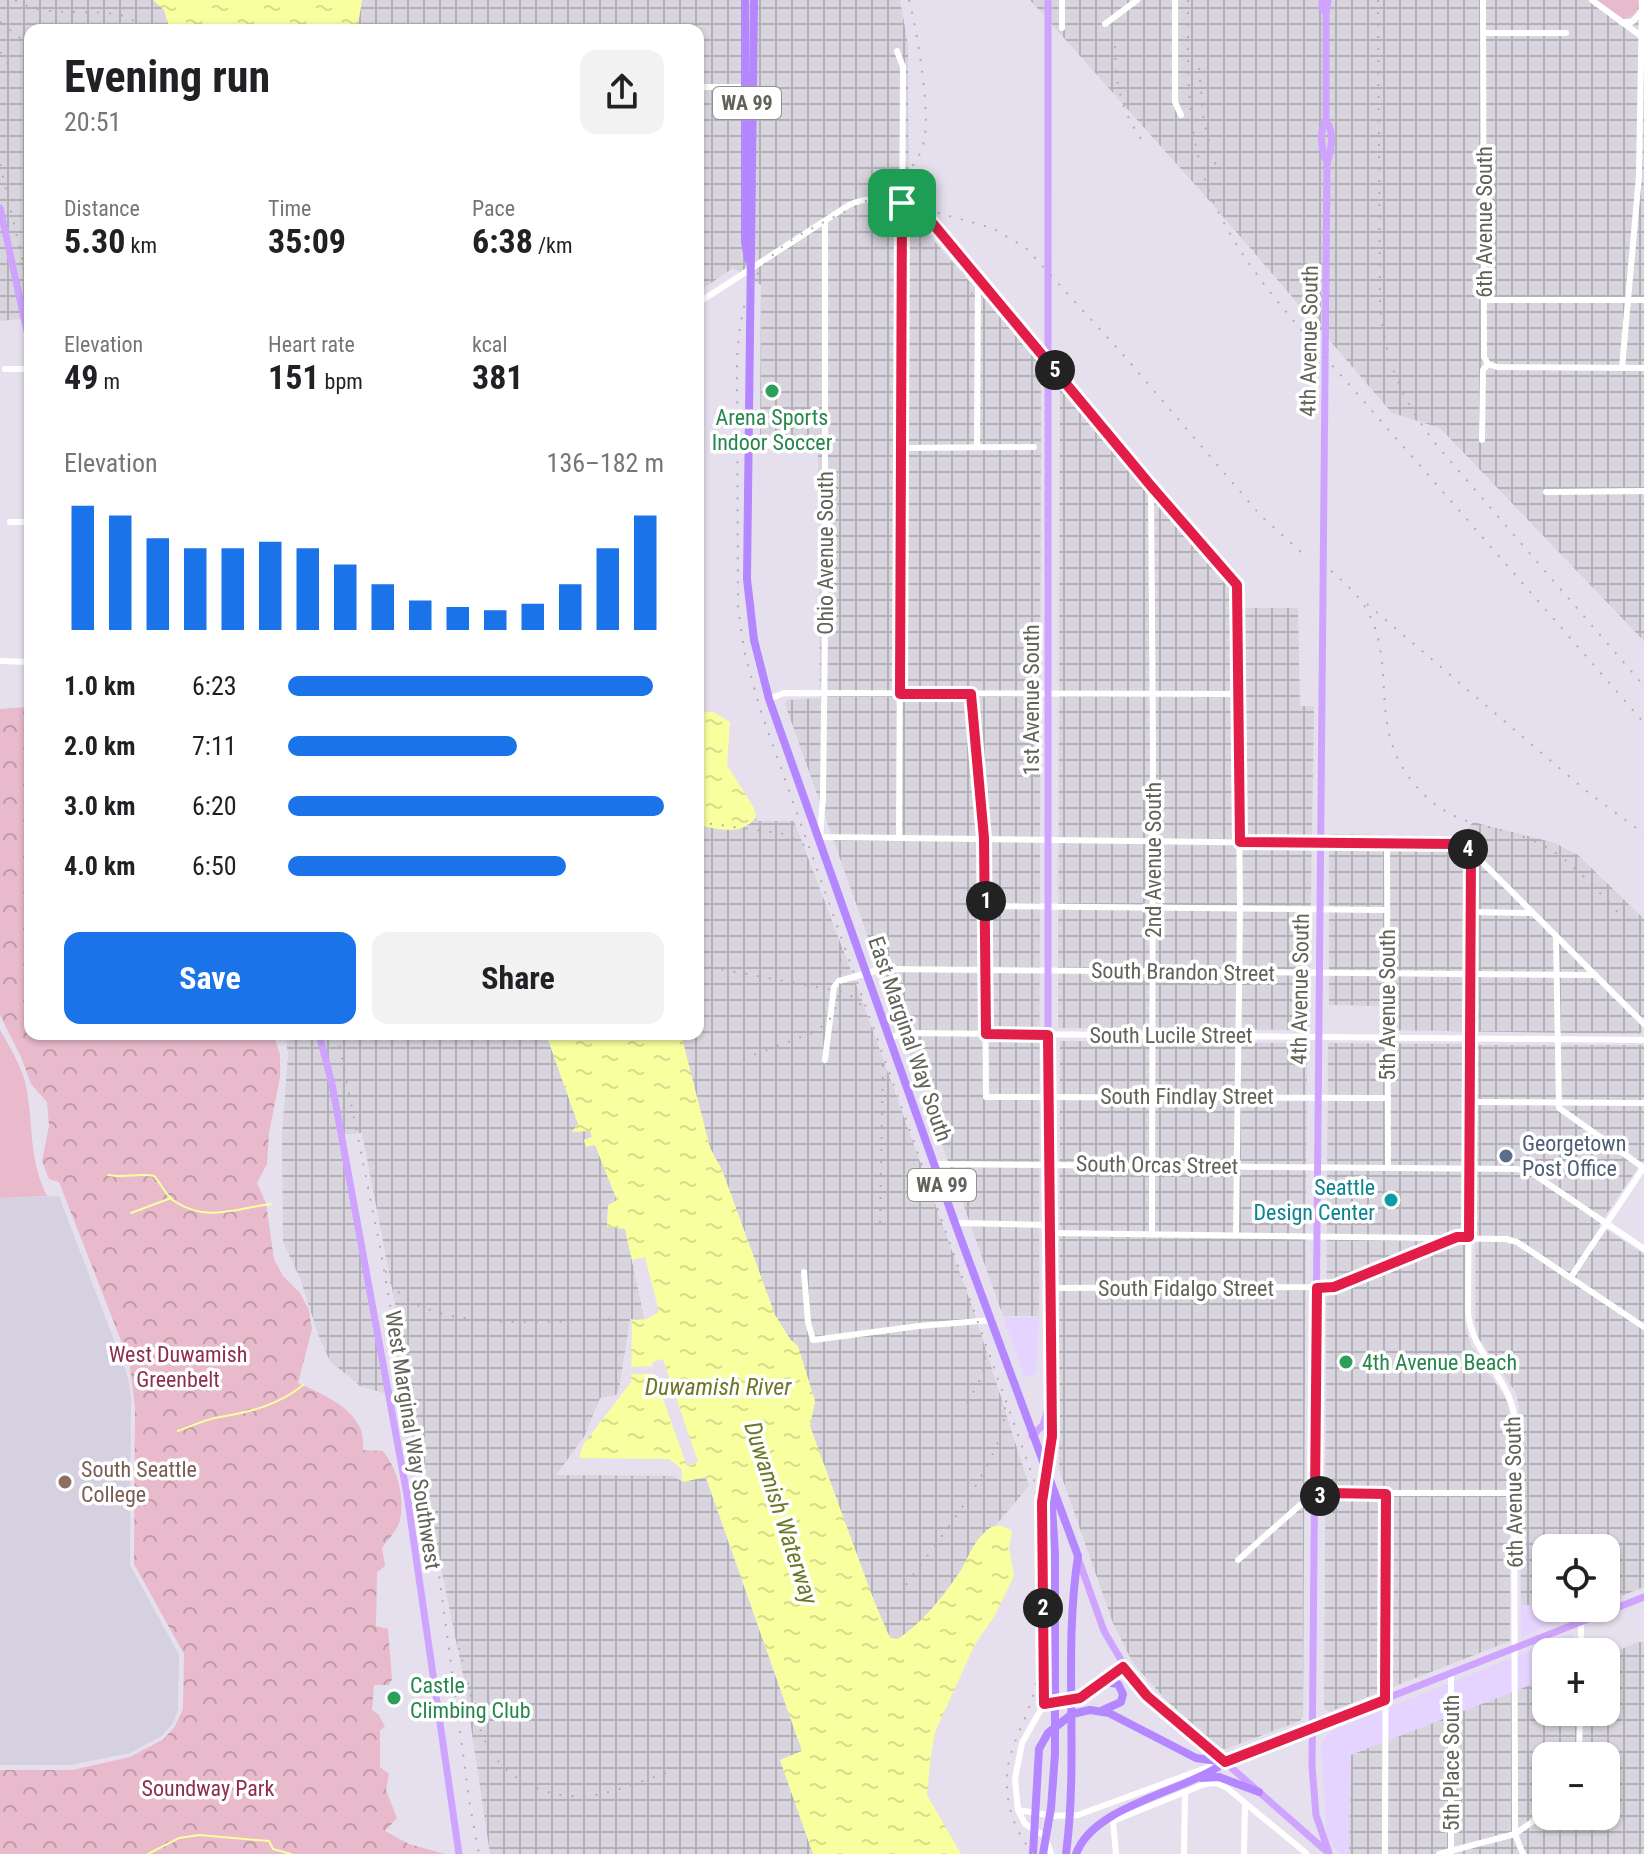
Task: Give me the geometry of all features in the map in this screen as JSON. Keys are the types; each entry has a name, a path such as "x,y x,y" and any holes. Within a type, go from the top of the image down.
{"highway":[{"name":"East Marginal Way South","path":"745,0 753,242 750,269 748,597 754,640 769,699 955,1223 1078,1556"},
{"name":"East Marginal Way South","path":"750,87 754,0"},
{"name":"WA 99","path":"1043,1854 1053,1778 1056,1678 1051,1487"},
{"name":"WA 99","path":"1066,1854 1070,1784 1071,1612 1078,1556"},
{"path":"1033,1854 1039,1749 1057,1724 1072,1714 1100,1711 1121,1702 1123,1697 1118,1684 1104,1682"},
{"path":"1100,1711 1126,1720 1196,1758 1225,1762"},
{"path":"1076,1854 1091,1829 1201,1778 1225,1762"},
{"path":"1201,1778 1219,1777 1259,1792"}],"main road":[{"name":"1st Avenue South","path":"1047,1473 1052,1436 1048,1164 1048,0"},
{"name":"4th Avenue South","path":"1322,0 1326,13"},
{"name":"4th Avenue South","path":"1328,0 1326,121 1323,126 1329,212 1312,1766 1316,1815 1328,1854"},
{"path":"0,208 24,318"},
{"name":"West Marginal Way Southwest","path":"321,1040 332,1084 407,1495 459,1854"},
{"name":"1st Avenue South","path":"1032,1436 1043,1425 1050,1401"},
{"name":"East Marginal Way South","path":"1078,1556 1104,1631 1123,1667 1147,1696 1328,1854"},
{"path":"1620,1607 1644,1597"},
{"path":"1225,1762 1581,1622"},
{"name":"4th Avenue South","path":"1309,1835 1316,1815"}],"street":[{"path":"1062,0 1062,28"},
{"path":"1105,24 1137,0"},
{"path":"1175,0 1175,102 1181,115"},
{"name":"6th Avenue South","path":"1482,440 1483,370 1488,364 1484,357 1483,0"},
{"path":"1592,0 1643,36"},
{"path":"1622,368 1640,211 1642,0"},
{"path":"1621,22 1636,20 1642,11"},
{"path":"1484,33 1566,33"},
{"path":"897,51 903,67 899,837"},
{"path":"1640,80 1644,69"},
{"path":"704,87 750,87"},
{"path":"704,299 849,205 860,201 902,203 927,218 1237,585 1240,908 1236,1235"},
{"name":"Ohio Avenue South","path":"820,837 824,693 825,221"},
{"path":"977,447 978,279"},
{"path":"1484,300 1644,300"},
{"path":"1488,364 1497,367 1644,368"},
{"path":"5,369 24,369"},
{"path":"748,445 825,447"},
{"path":"901,448 1034,447"},
{"name":"2nd Avenue South","path":"1151,486 1152,1234"},
{"path":"1546,492 1644,491"},
{"path":"10,522 24,522"},
{"path":"0,661 24,662"},
{"path":"769,699 784,693 1239,694"},
{"path":"971,694 984,838 986,1034"},
{"path":"820,837 1455,844 1471,851 1644,1023"},
{"name":"5th Avenue South","path":"1387,843 1388,1167"},
{"name":"6th Avenue South","path":"1471,851 1470,1329 1478,1347 1503,1381 1512,1403 1515,1834 1523,1854"},
{"path":"986,906 1387,910"},
{"path":"1471,912 1533,913"},
{"path":"1556,937 1558,1103 1564,1112 1644,1168 1571,1277"},
{"name":"South Brandon Street","path":"867,972 882,969 1595,975"},
{"path":"825,1060 834,987 839,981 867,972"},
{"name":"South Lucile Street","path":"890,1038 903,1033 1644,1040"},
{"name":"South Findlay Street","path":"986,1034 986,1097 1388,1098"},
{"path":"1470,1102 1644,1103"},
{"name":"South Orcas Street","path":"935,1164 1517,1169 1532,1173 1644,1249"},
{"path":"955,1223 1152,1234 1511,1240 1644,1327"},
{"name":"South Fidalgo Street","path":"1049,1288 1334,1287 1457,1237"},
{"path":"804,1272 808,1322 813,1340 992,1320"},
{"name":"1st Avenue South","path":"1018,1810 1015,1779 1019,1755 1027,1732 1044,1704 1042,1502 1047,1473"},
{"path":"1238,1560 1296,1508 1326,1493 1515,1493"},
{"path":"1385,1854 1386,1494"},
{"path":"1581,1622 1581,1638"},
{"path":"1044,1704 1080,1698 1123,1667"},
{"name":"5th Place South","path":"1451,1674 1451,1852"},
{"path":"1018,1810 1065,1816 1106,1806 1225,1762"},
{"path":"1115,1816 1205,1784 1217,1783 1306,1854"},
{"path":"1184,1854 1185,1792"},
{"path":"1244,1854 1245,1803"},
{"path":"1106,1806 1115,1816 1116,1854"},
{"path":"1018,1810 1027,1827 1045,1836 1051,1854"},
{"path":"1439,1854 1515,1834 1532,1822"},
{"name":"4th Avenue South","path":"1306,1854 1309,1835"}],"shaded area":[{"path":"0,0 153,0 164,10 168,24 24,24 24,319 0,321"},
{"path":"362,0 900,0 908,44 909,212 1041,364 1039,1316 1003,1316 785,704 787,700 820,698 818,439 760,439 761,285 733,268 704,288 704,24 358,24"},
{"path":"1030,0 1644,0 1644,641 1440,428 1392,413 1207,198"},
{"path":"1060,382 1232,582 1235,608 1298,608 1300,706 1314,706 1309,1026 1305,1030 1058,1028"},
{"path":"756,817 758,821 794,821 975,1315 1029,1486 996,1525 984,1533 959,1574 921,1623 898,1639 893,1640 886,1632 831,1488 810,1426 815,1401 790,1339 775,1315 722,1170 710,1148 682,1040 704,1040 704,818 750,824"},
{"path":"1473,822 1555,843 1578,855 1644,919 1644,1024 1641,1024 1640,1034 1380,1030 1380,1006 1329,1005 1329,834 1462,836"},
{"path":"286,1040 548,1040 577,1128 590,1131 592,1137 584,1140 586,1146 595,1144 617,1201 608,1205 607,1226 625,1228 645,1320 630,1319 619,1389 616,1395 600,1398 584,1437 556,1475 673,1476 683,1482 705,1476 802,1751 780,1760 813,1854 490,1854 464,1680 362,1133 339,1135 392,1393 360,1386 330,1361 300,1278 283,1242 282,1134 288,1054"},
{"path":"1060,1041 1307,1043 1303,1716 1300,1721 1226,1749 1220,1748 1167,1701 1133,1663 1113,1623 1059,1469"},
{"path":"1328,1043 1468,1044 1465,1327 1472,1347 1506,1399 1510,1415 1510,1641 1329,1712 1324,1707"},
{"path":"1476,1045 1644,1045 1644,1164 1641,1163 1599,1225 1644,1254 1644,1587 1620,1596 1620,1534 1532,1534 1532,1605 1521,1605 1519,1405 1515,1391 1479,1339 1475,1324"},
{"name":"South Seattle College","path":"59,1196 128,1377 131,1398 130,1565 179,1655 178,1710 173,1723 162,1736 130,1753 71,1765 0,1765 0,1198"},
{"path":"1003,1317 1039,1317 1036,1374 1025,1377"},
{"path":"1521,1605 1532,1605 1532,1622 1558,1622 1521,1637"},
{"path":"1644,1642 1644,1854 1349,1854 1351,1755 1532,1684 1532,1726 1620,1726 1620,1649"},
{"path":"1532,1650 1532,1684 1351,1755 1349,1854 1341,1854 1334,1848 1327,1835 1321,1744 1335,1729"}],"green space":[{"path":"1595,0 1638,0 1639,6 1634,15 1624,19"},
{"path":"24,707 24,1040 275,1040 280,1054 280,1077 269,1133 267,1164 257,1183 266,1203 274,1259 309,1310 312,1329 298,1383 334,1401 350,1414 361,1430 363,1450 383,1451 401,1493 400,1520 382,1548 385,1566 377,1572 376,1626 388,1629 392,1679 389,1685 374,1685 372,1710 379,1715 385,1727 380,1730 380,1767 389,1774 386,1790 397,1818 385,1831 409,1844 445,1854 0,1854 0,1770 72,1770 130,1757 164,1739 183,1709 184,1654 134,1564 135,1407 129,1361 59,1182 49,1179 42,1161 49,1126 47,1102 31,1084 0,1015 0,709"},
{"path":"0,1030 24,1079 34,1155 47,1196 0,1198"}],"water":[{"path":"153,0 362,0 358,24 168,24 164,10"},
{"path":"704,712 713,712 730,722 727,765 754,808 756,817 737,829 704,826"},
{"name":"Duwamish River","path":"548,1040 683,1040 710,1148 722,1170 775,1315 798,1346 815,1401 810,1426 890,1638 898,1639 933,1608 985,1532 998,1526 1012,1531 1009,1547 1014,1576 994,1617 975,1644 935,1732 931,1755 927,1795 961,1854 813,1854 780,1760 802,1751 706,1477 683,1482 681,1468 669,1459 579,1458 583,1445 631,1382 632,1320 645,1319 625,1229 607,1227 608,1205 617,1200 595,1145 586,1147 584,1140 592,1137 590,1131 572,1132 578,1124"}],"pier":[{"path":"645,1257 659,1312 645,1320 632,1260"},
{"path":"663,1359 698,1462 687,1466 654,1374 627,1374 627,1367 653,1366 652,1362"}],"waterway":[{"path":"108,1175 154,1176 171,1198 186,1208 198,1211 222,1212 272,1204"},
{"path":"131,1213 171,1198"},
{"path":"178,1431 210,1419 264,1407 303,1385"},
{"path":"148,1854 179,1838 199,1835 269,1841 273,1849 291,1854"}],"railway":[{"path":"15,0 26,6 51,11 120,15 139,24"},
{"path":"909,0 925,95 925,132 920,154 897,182 793,239 774,254 759,271 748,294 737,361 738,607 744,650 760,709 1034,1480 1037,1501 1037,1676 1033,1697 1010,1757 1007,1783 1014,1821 1034,1854"},
{"path":"1188,0 1190,100 1196,148 1211,196 1242,254 1307,337 1644,723"},
{"path":"1378,0 1380,303 1391,363 1415,415 1439,448 1644,686"},
{"path":"0,22 24,41"},
{"path":"1115,46 1121,97 1144,143"},
{"path":"0,52 14,72 24,80"},
{"path":"1199,68 1204,122 1216,167"},
{"path":"0,164 24,266"},
{"path":"879,202 902,203 975,223 994,229 1026,248 1126,358 1261,516 1301,552"},
{"path":"907,208 948,248 964,273 973,298"},
{"path":"1331,571 1360,600 1377,633 1391,742 1415,785 1447,812 1528,839 1558,854 1631,926"},
{"path":"1367,604 1585,790 1644,834"},
{"path":"704,823 785,834 804,845 809,853"},
{"path":"743,1059 812,1033 828,1021 837,1002 841,946"},
{"path":"704,966 844,992 855,998 864,1009"},
{"path":"338,1040 437,1559 479,1854"},
{"path":"880,1223 883,1065"},
{"path":"386,1271 399,1292 422,1307 452,1316 522,1322 612,1319"},
{"path":"967,1403 983,1374 986,1349"},
{"path":"906,1585 968,1499 982,1474 1003,1427 1005,1406"},
{"path":"459,1648 486,1743 507,1770 521,1781 553,1793 588,1796 614,1791 675,1770"}],"place":[{"name":"Arena Sports Indoor Soccer","path":"772,391"},
{"name":"Georgetown Post Office","path":"1506,1156"},
{"name":"Seattle Design Center","path":"1391,1200"},
{"name":"4th Avenue Beach","path":"1346,1362"},
{"name":"South Seattle College","path":"65,1482"},
{"name":"Castle Climbing Club","path":"394,1698"}],"route":[{"path":"902,203 919,211 934,225 1237,585 1240,842 1455,844 1471,851 1469,1237 1457,1237 1334,1287 1317,1288 1315,1498 1326,1493 1386,1494 1385,1700 1225,1762 1147,1696 1123,1667 1080,1698 1044,1704 1042,1502 1052,1436 1048,1035 986,1034 984,838 971,694 900,694 902,203"}],"park label":[{"name":"West Duwamish Greenbelt","path":"178,1366"},
{"name":"Soundway Park","path":"208,1788"}],"water label":[{"name":"Duwamish Waterway","path":"781,1513"}]}
